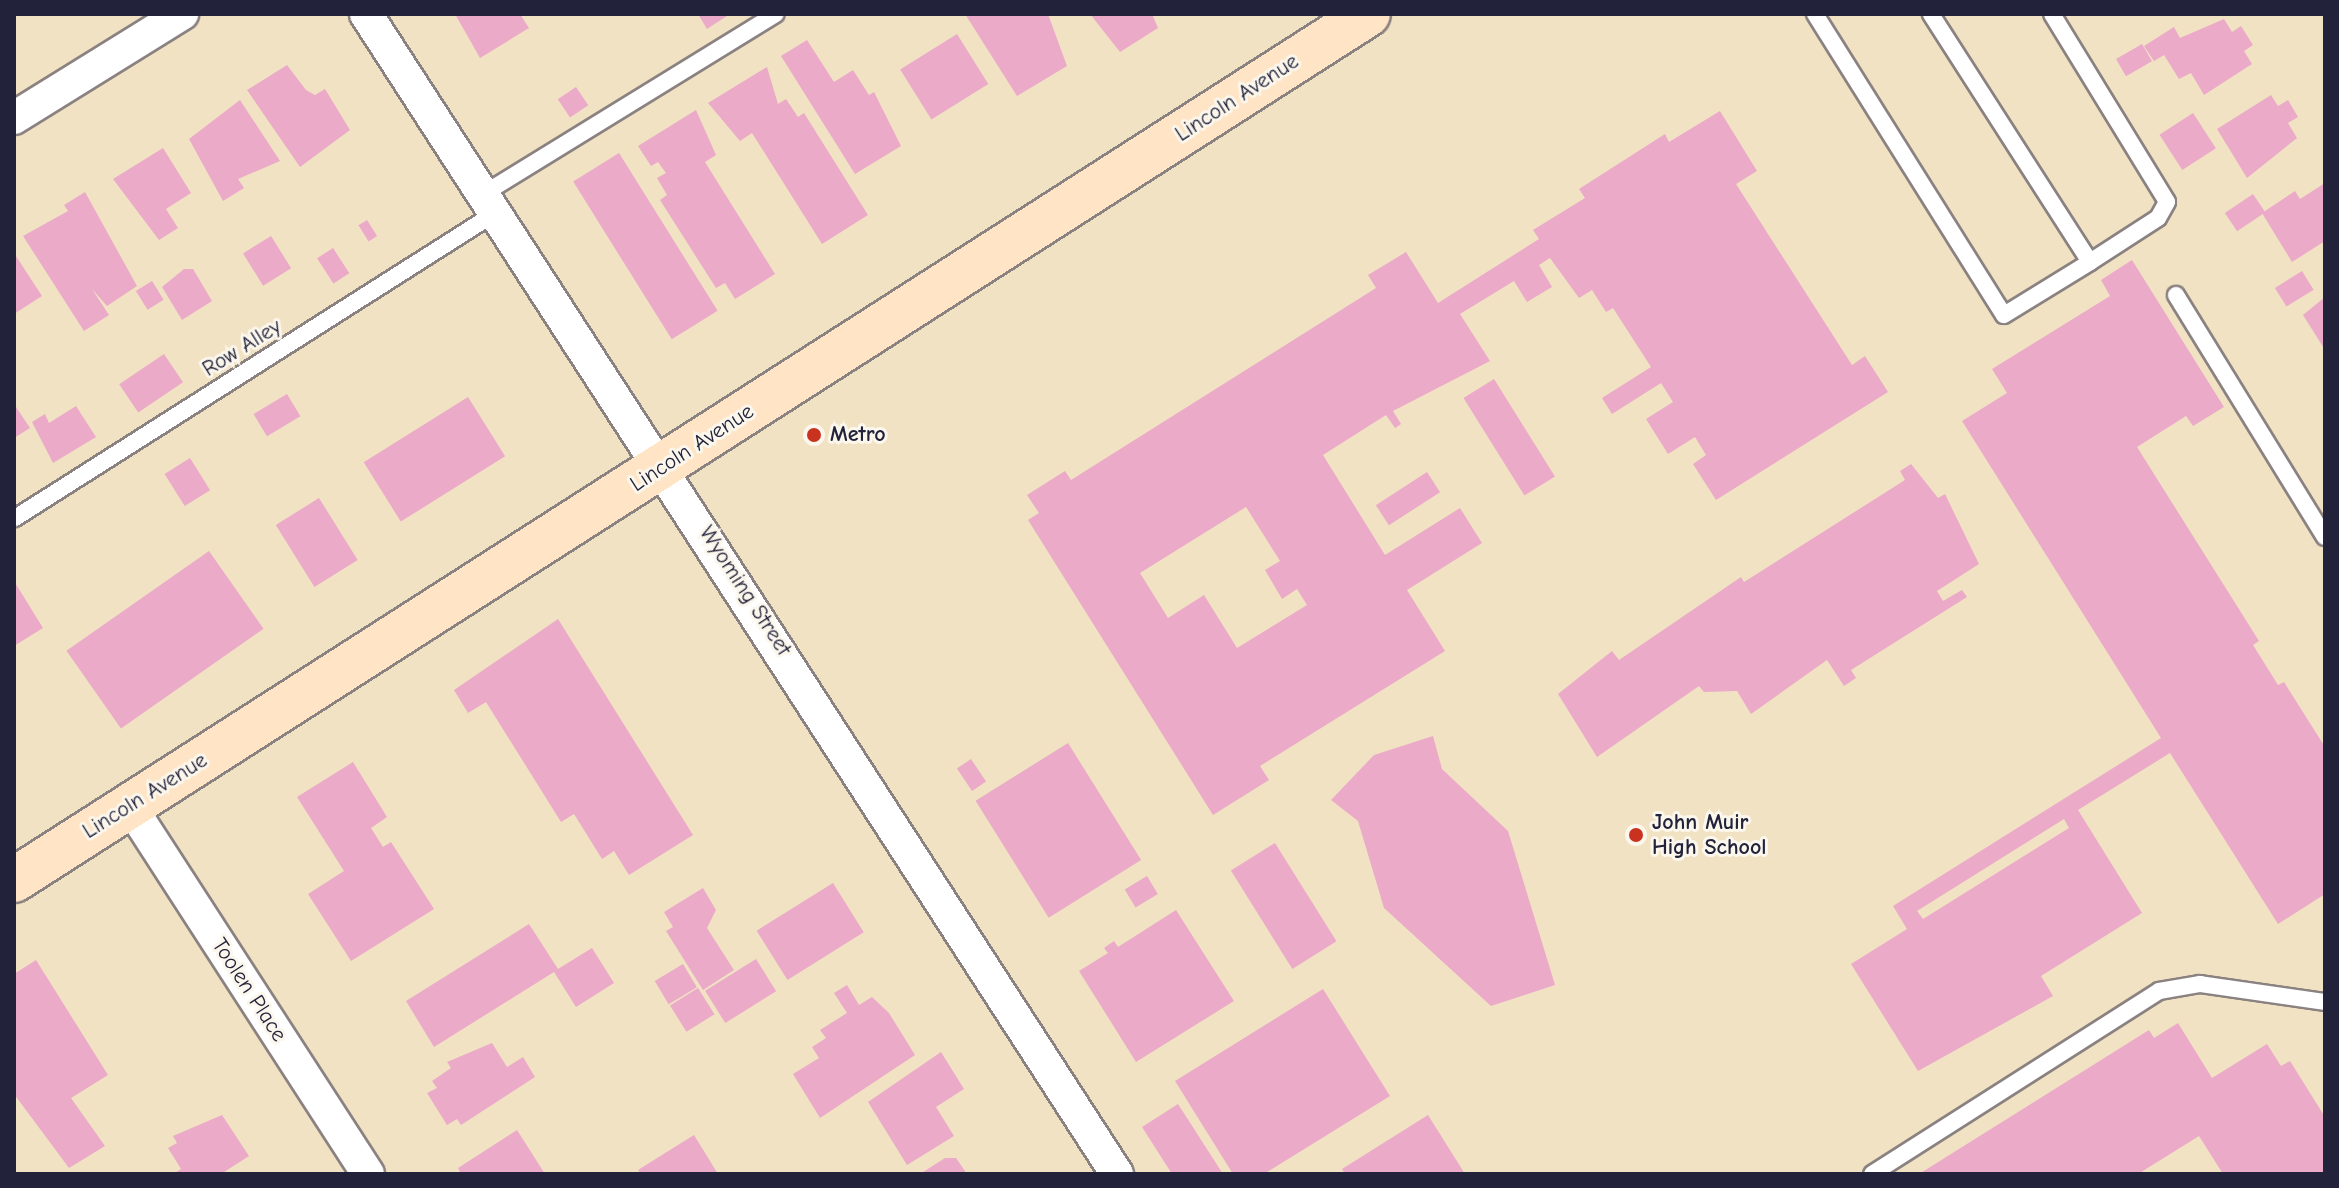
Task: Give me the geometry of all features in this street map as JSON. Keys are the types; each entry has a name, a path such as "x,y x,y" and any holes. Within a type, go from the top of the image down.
{"main road":[{"name":"Lincoln Avenue","path":"14,880 1368,14"}],"street":[{"path":"14,118 182,14"},
{"name":"Wyoming Street","path":"366,14 657,470 704,526 1117,1174"},
{"name":"Toolen Place","path":"130,806 368,1174"}],"lane":[{"name":"Row Alley","path":"15,518 776,14"},
{"path":"1815,14 2004,315 2158,218 2167,202 2052,14"},
{"path":"1931,14 2090,262"},
{"path":"2176,295 2325,537"},
{"path":"1872,1174 2159,991 2200,984 2325,1002"}],"building":[{"path":"455,14 520,14 529,28 480,58"},
{"path":"698,14 730,14 707,29"},
{"path":"965,14 1048,14 1067,66 1017,96"},
{"path":"1090,14 1152,14 1158,28 1120,52"},
{"path":"2224,19 2232,32 2241,26 2253,45 2244,51 2252,64 2204,95 2191,73 2179,79 2164,55 2154,61 2144,46 2174,27 2180,38"},
{"path":"957,34 988,84 931,120 900,70"},
{"path":"807,40 834,82 853,70 869,95 874,92 901,146 855,174 781,56"},
{"path":"2142,44 2152,61 2126,76 2116,59"},
{"path":"287,65 306,90 315,95 325,89 350,130 300,167 247,90"},
{"path":"767,67 778,104 786,99 798,117 804,113 868,215 822,244 752,133 740,141 708,103"},
{"path":"576,87 588,105 570,118 558,99"},
{"path":"2271,95 2278,106 2288,100 2298,117 2288,123 2297,138 2247,178 2217,129"},
{"path":"240,100 280,161 238,179 244,188 223,201 189,139"},
{"path":"696,110 716,155 705,162 775,274 735,299 725,283 716,288 660,200 667,195 657,178 666,173 658,162 651,166 638,146"},
{"path":"1720,111 1757,171 1736,184 1852,365 1865,356 1888,392 1716,500 1693,464 1706,455 1695,437 1668,454 1646,419 1673,402 1661,383 1612,414 1602,398 1651,367 1613,308 1606,312 1592,290 1579,298 1550,258 1539,265 1552,287 1527,302 1514,281 1460,314 1490,361 1393,411 1401,424 1395,428 1386,415 1323,455 1385,555 1460,508 1482,543 1407,590 1445,651 1260,766 1269,780 1213,815 1028,520 1039,513 1027,495 1065,471 1071,480 1376,288 1368,275 1406,252 1438,303 1539,239 1533,230 1585,198 1579,189 1665,134 1669,142","holes":["1246,507 1280,561 1265,570 1282,599 1297,589 1307,605 1237,648 1204,595 1168,618 1140,573"]},
{"path":"2193,113 2216,148 2182,170 2159,135"},
{"path":"163,148 191,193 166,209 178,228 159,240 113,179"},
{"path":"619,153 718,311 672,339 573,182"},
{"path":"2325,183 2325,241 2292,262 2262,213 2295,191 2300,199"},
{"path":"85,192 137,286 107,306 92,289 109,315 84,331 23,236 68,211 64,205"},
{"path":"2253,194 2265,212 2237,231 2225,213"},
{"path":"367,220 377,236 369,241 359,225"},
{"path":"271,236 291,268 263,286 243,253"},
{"path":"333,248 349,273 333,284 317,258"},
{"path":"14,253 42,296 14,314"},
{"path":"2132,260 2224,407 2193,426 2186,416 2137,447 2259,641 2253,645 2278,685 2284,682 2325,747 2325,894 2278,924 2170,753 2078,810 2142,913 2041,976 2053,996 1918,1071 1851,964 1907,929 1893,906 2161,738 1962,421 2007,393 1992,369 2110,296 2101,280","holes":["2064,819 2069,828 1923,919 1917,911"]},
{"path":"184,269 193,269 212,301 182,320 162,287"},
{"path":"2302,271 2314,290 2287,307 2275,288"},
{"path":"152,281 164,300 148,310 136,291"},
{"path":"2325,297 2325,350 2303,315"},
{"path":"164,354 183,382 138,412 119,384"},
{"path":"1494,379 1555,477 1524,496 1463,398"},
{"path":"287,394 300,416 267,436 254,414"},
{"path":"468,397 505,456 401,522 364,462"},
{"path":"14,404 30,428 14,438"},
{"path":"76,406 96,437 53,463 32,422 45,414 49,423"},
{"path":"190,458 210,490 185,506 165,474"},
{"path":"1911,464 1938,498 1945,494 1979,564 1937,591 1943,601 1962,590 1967,597 1851,670 1856,678 1844,686 1827,660 1751,714 1737,691 1704,692 1699,686 1597,757 1558,694 1612,651 1619,660 1741,577 1744,582 1905,480 1900,471"},
{"path":"1427,472 1440,492 1389,525 1376,505"},
{"path":"319,498 358,560 314,587 276,525"},
{"path":"209,551 263,629 121,729 66,651"},
{"path":"14,581 43,628 14,646"},
{"path":"558,619 693,835 629,875 614,851 602,859 574,814 561,822 486,702 468,713 454,690"},
{"path":"1433,736 1442,769 1508,831 1555,985 1491,1006 1384,908 1358,821 1331,800 1374,755"},
{"path":"1068,743 1141,860 1049,918 976,801"},
{"path":"971,759 986,781 972,791 957,769"},
{"path":"353,762 387,817 371,828 383,847 391,842 434,909 351,961 308,894 344,871 297,797"},
{"path":"1275,843 1336,941 1292,969 1231,871"},
{"path":"1147,876 1158,894 1136,907 1125,889"},
{"path":"833,883 864,932 787,980 757,931"},
{"path":"703,888 716,910 707,928 734,970 703,990 666,931 673,927 664,912"},
{"path":"1176,910 1234,1001 1136,1062 1079,971 1108,953 1104,948 1114,941 1118,947"},
{"path":"529,924 558,969 592,948 614,983 576,1007 554,972 434,1047 406,1001"},
{"path":"756,959 776,991 725,1023 705,991"},
{"path":"36,960 108,1075 71,1098 105,1146 69,1168 14,1094 14,974"},
{"path":"683,964 697,987 669,1004 655,981"},
{"path":"847,985 859,1005 872,997 889,1013 915,1055 820,1118 793,1074 819,1058 812,1047 826,1038 820,1030 847,1013 834,993"},
{"path":"698,988 714,1014 686,1032 670,1005"},
{"path":"1323,989 1390,1096 1264,1174 1233,1174 1175,1081"},
{"path":"2178,1023 2212,1078 2267,1044 2281,1066 2290,1061 2325,1117 2325,1174 2223,1174 2199,1136 2138,1174 1919,1174 2149,1030 2154,1038"},
{"path":"492,1043 507,1067 523,1057 535,1077 461,1125 457,1119 447,1125 427,1093 437,1088 432,1081 451,1068 447,1062"},
{"path":"941,1052 964,1089 936,1107 954,1136 907,1165 868,1102"},
{"path":"1178,1104 1223,1174 1172,1174 1142,1127"},
{"path":"222,1115 249,1156 221,1174 173,1174 181,1169 168,1148 177,1143 173,1136"},
{"path":"1428,1115 1465,1174 1345,1174 1342,1169"},
{"path":"517,1130 545,1174 461,1174 458,1168"},
{"path":"694,1135 718,1174 641,1174 638,1170"},
{"path":"945,1158 956,1158 967,1174 920,1174"}],"place":[{"name":"Metro","path":"814,435"},
{"name":"John Muir High School","path":"1636,835"}]}
